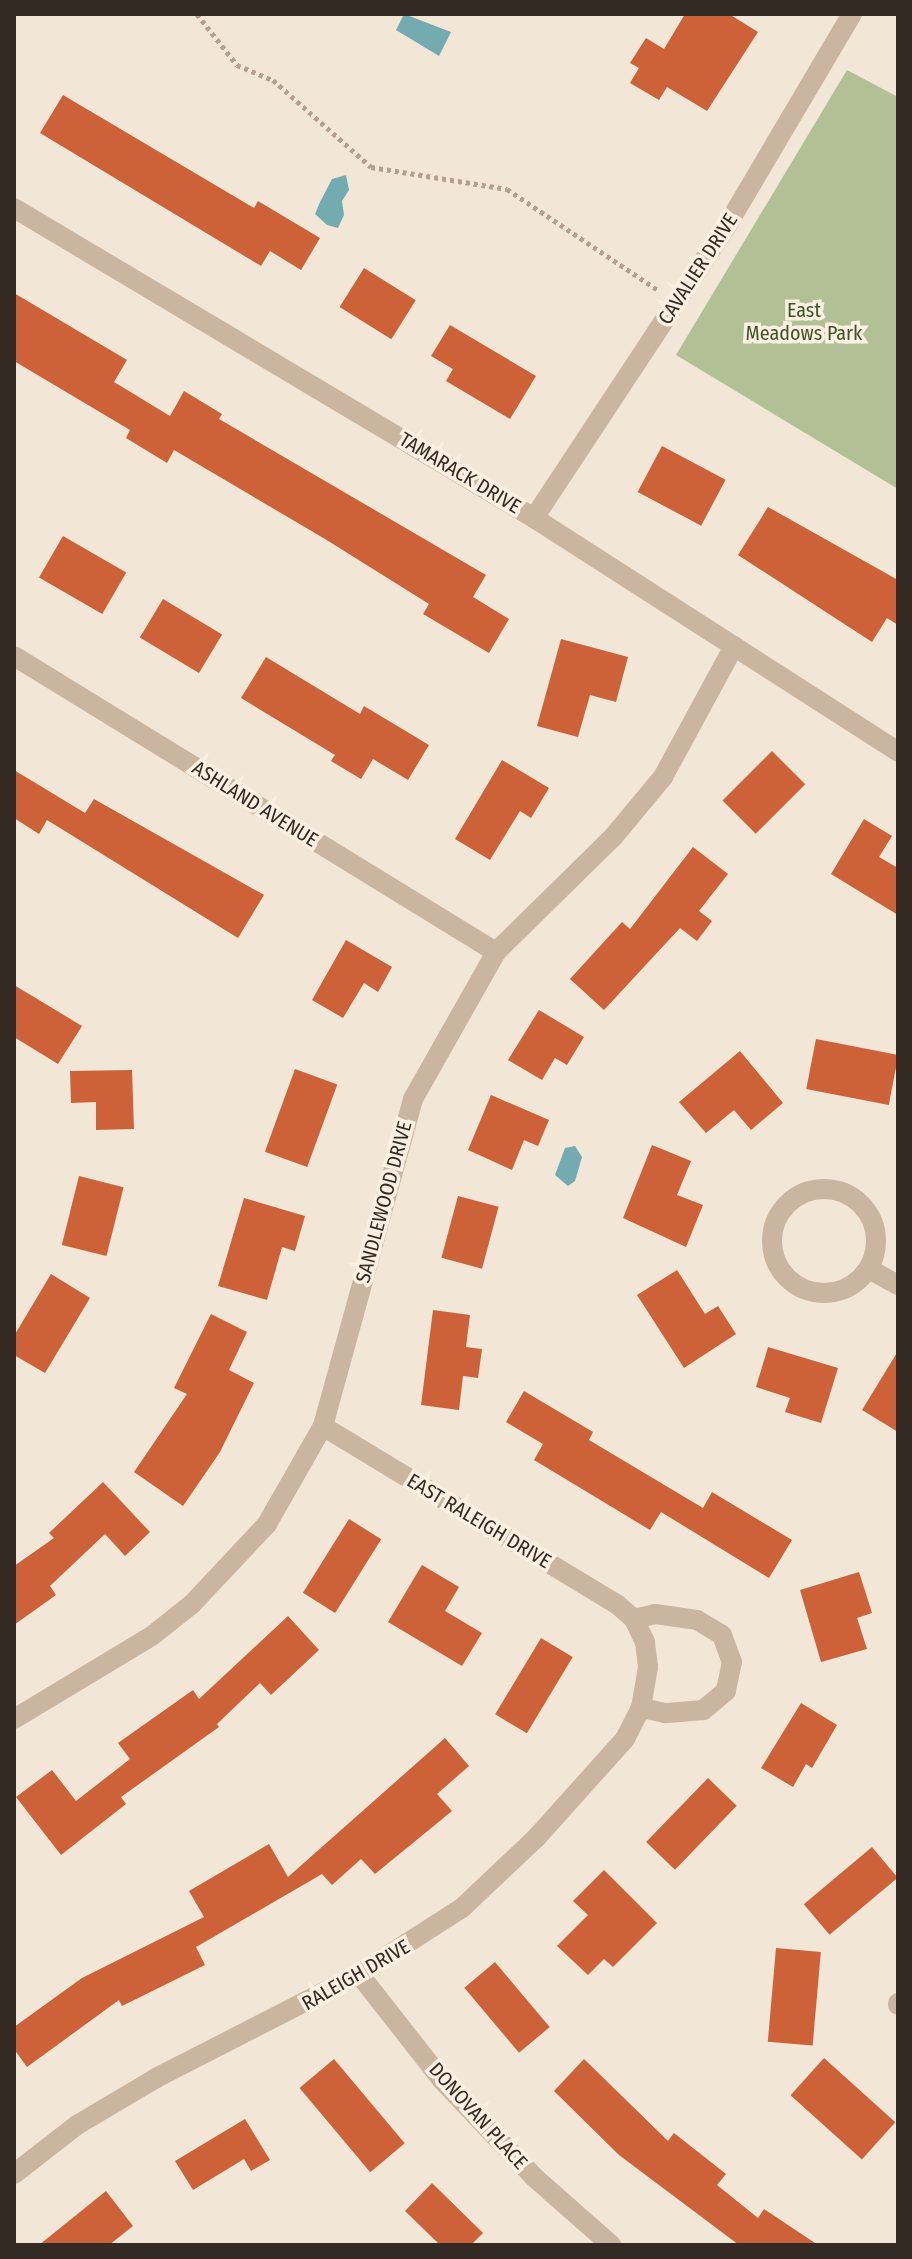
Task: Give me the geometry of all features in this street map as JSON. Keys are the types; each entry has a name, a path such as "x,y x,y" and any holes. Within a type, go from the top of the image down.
{"street":[{"name":"CAVALIER DRIVE","path":"534,518 677,302 852,14"},
{"name":"TAMARACK DRIVE","path":"14,208 534,518 898,752"},
{"name":"SANDLEWOOD DRIVE","path":"14,1719 153,1635 192,1604 267,1524 323,1426 399,1137 413,1099 496,952 614,836 663,777 734,646"},
{"name":"ASHLAND AVENUE","path":"14,656 496,952"},
{"path":"813,1189 853,1197 876,1230 869,1269 836,1292 796,1285 773,1252 780,1213 813,1189"},
{"path":"869,1269 898,1285"},
{"name":"EAST RALEIGH DRIVE","path":"323,1426 634,1619"},
{"path":"634,1619 680,1615 710,1626 729,1648 732,1672 726,1691 703,1710 665,1713 641,1708"},
{"name":"RALEIGH DRIVE","path":"14,2174 77,2125 156,2078 359,1974 462,1908 537,1837 625,1739 641,1708 648,1667 634,1619"},
{"name":"DONOVAN PLACE","path":"359,1974 442,2080 534,2177 611,2245"}],"path":[{"path":"197,14 237,65 273,80 371,167 507,189 677,302"}],"green space":[{"name":"East Meadows Park","path":"847,70 898,97 898,489 676,355"}],"water":[{"path":"404,14 451,32 439,56 396,30"},
{"path":"346,175 349,190 342,201 344,215 338,228 327,225 315,214 332,179"},
{"path":"575,1146 582,1157 575,1181 568,1186 555,1175 565,1148"}],"building":[{"path":"685,14 729,14 758,32 707,111 667,87 659,100 630,83 639,68 630,63 646,38 664,49"},
{"path":"63,95 254,208 258,201 320,238 301,270 270,251 261,266 40,133"},
{"path":"364,268 416,300 391,339 340,307"},
{"path":"14,293 127,360 114,382 170,416 184,391 222,414 219,419 486,575 473,597 509,619 489,653 423,614 429,604 325,539 174,450 167,463 126,438 130,430 14,361"},
{"path":"450,325 536,376 510,419 446,381 453,369 431,356"},
{"path":"662,446 726,480 701,526 638,492"},
{"path":"768,507 898,580 898,625 887,618 872,642 738,555"},
{"path":"63,536 126,572 102,614 39,578"},
{"path":"163,599 222,635 199,673 140,638"},
{"path":"561,639 628,657 616,702 590,695 578,737 537,726"},
{"path":"266,657 360,714 364,706 429,745 408,780 373,759 361,779 331,761 335,755 241,698"},
{"path":"772,751 805,784 756,834 723,800"},
{"path":"502,760 549,788 531,818 520,811 490,860 455,839"},
{"path":"14,770 85,813 94,799 264,895 238,938 47,820 39,834 14,818"},
{"path":"864,819 892,836 879,857 898,868 898,915 831,874"},
{"path":"693,847 728,874 699,911 712,921 697,941 680,928 604,1010 570,979 622,922 630,929"},
{"path":"346,940 392,967 378,992 364,983 343,1018 312,1000"},
{"path":"14,985 82,1026 58,1064 14,1037"},
{"path":"539,1010 584,1037 567,1065 555,1058 542,1080 508,1060"},
{"path":"816,1039 898,1055 889,1105 806,1089"},
{"path":"740,1051 783,1103 751,1130 734,1110 706,1133 679,1102"},
{"path":"295,1069 337,1084 307,1167 265,1152"},
{"path":"132,1070 134,1129 96,1130 96,1102 71,1103 70,1071"},
{"path":"491,1095 549,1120 538,1146 524,1140 512,1170 468,1150"},
{"path":"652,1145 691,1161 677,1195 703,1205 686,1247 623,1218"},
{"path":"79,1176 124,1187 106,1256 62,1245"},
{"path":"458,1196 499,1207 482,1269 441,1258"},
{"path":"244,1198 305,1216 295,1251 282,1247 267,1300 218,1286"},
{"path":"677,1270 705,1314 718,1306 736,1334 684,1368 637,1295"},
{"path":"51,1274 90,1298 45,1373 14,1355 14,1336"},
{"path":"433,1310 470,1315 466,1347 482,1349 478,1378 463,1376 459,1410 421,1405"},
{"path":"211,1314 247,1332 229,1370 254,1383 220,1452 183,1506 134,1472 187,1394 174,1388"},
{"path":"768,1347 838,1368 821,1423 785,1412 790,1398 756,1387"},
{"path":"898,1351 898,1432 862,1410"},
{"path":"524,1391 593,1432 589,1440 703,1508 712,1492 792,1540 769,1578 661,1512 650,1530 534,1460 543,1444 506,1422"},
{"path":"103,1482 150,1532 125,1556 105,1534 50,1586 56,1595 14,1625 14,1566 54,1538 49,1533"},
{"path":"349,1519 381,1539 335,1613 303,1593"},
{"path":"422,1565 459,1587 445,1611 482,1633 462,1666 388,1622"},
{"path":"859,1572 872,1613 857,1618 867,1649 821,1662 800,1590"},
{"path":"288,1616 319,1650 271,1695 260,1683 217,1724 219,1727 121,1797 126,1804 61,1855 16,1797 52,1770 76,1801 130,1759 118,1743 193,1690 199,1699"},
{"path":"541,1638 573,1657 527,1733 495,1714"},
{"path":"801,1703 837,1725 812,1768 806,1764 793,1787 761,1768"},
{"path":"445,1738 469,1766 437,1794 452,1811 375,1874 361,1859 332,1885 322,1874 196,1947 205,1965 122,2006 119,2000 27,2067 14,2049 14,2027 82,1978 204,1917 189,1891 269,1844 288,1877"},
{"path":"708,1778 737,1806 675,1870 646,1842"},
{"path":"872,1847 898,1878 830,1935 804,1904"},
{"path":"604,1870 657,1923 613,1967 604,1959 588,1975 557,1946 588,1915 573,1901"},
{"path":"776,1948 821,1952 813,2046 768,2042"},
{"path":"495,1962 550,2027 519,2053 464,1988"},
{"path":"824,2058 895,2122 862,2159 791,2095"},
{"path":"334,2059 405,2143 370,2172 300,2088"},
{"path":"584,2059 668,2141 674,2133 726,2174 717,2185 758,2218 764,2209 818,2245 739,2245 619,2155 554,2091"},
{"path":"245,2119 270,2160 251,2171 244,2159 193,2190 175,2161"},
{"path":"432,2183 483,2233 471,2245 440,2245 405,2211"},
{"path":"106,2191 133,2226 109,2245 39,2245"}]}
